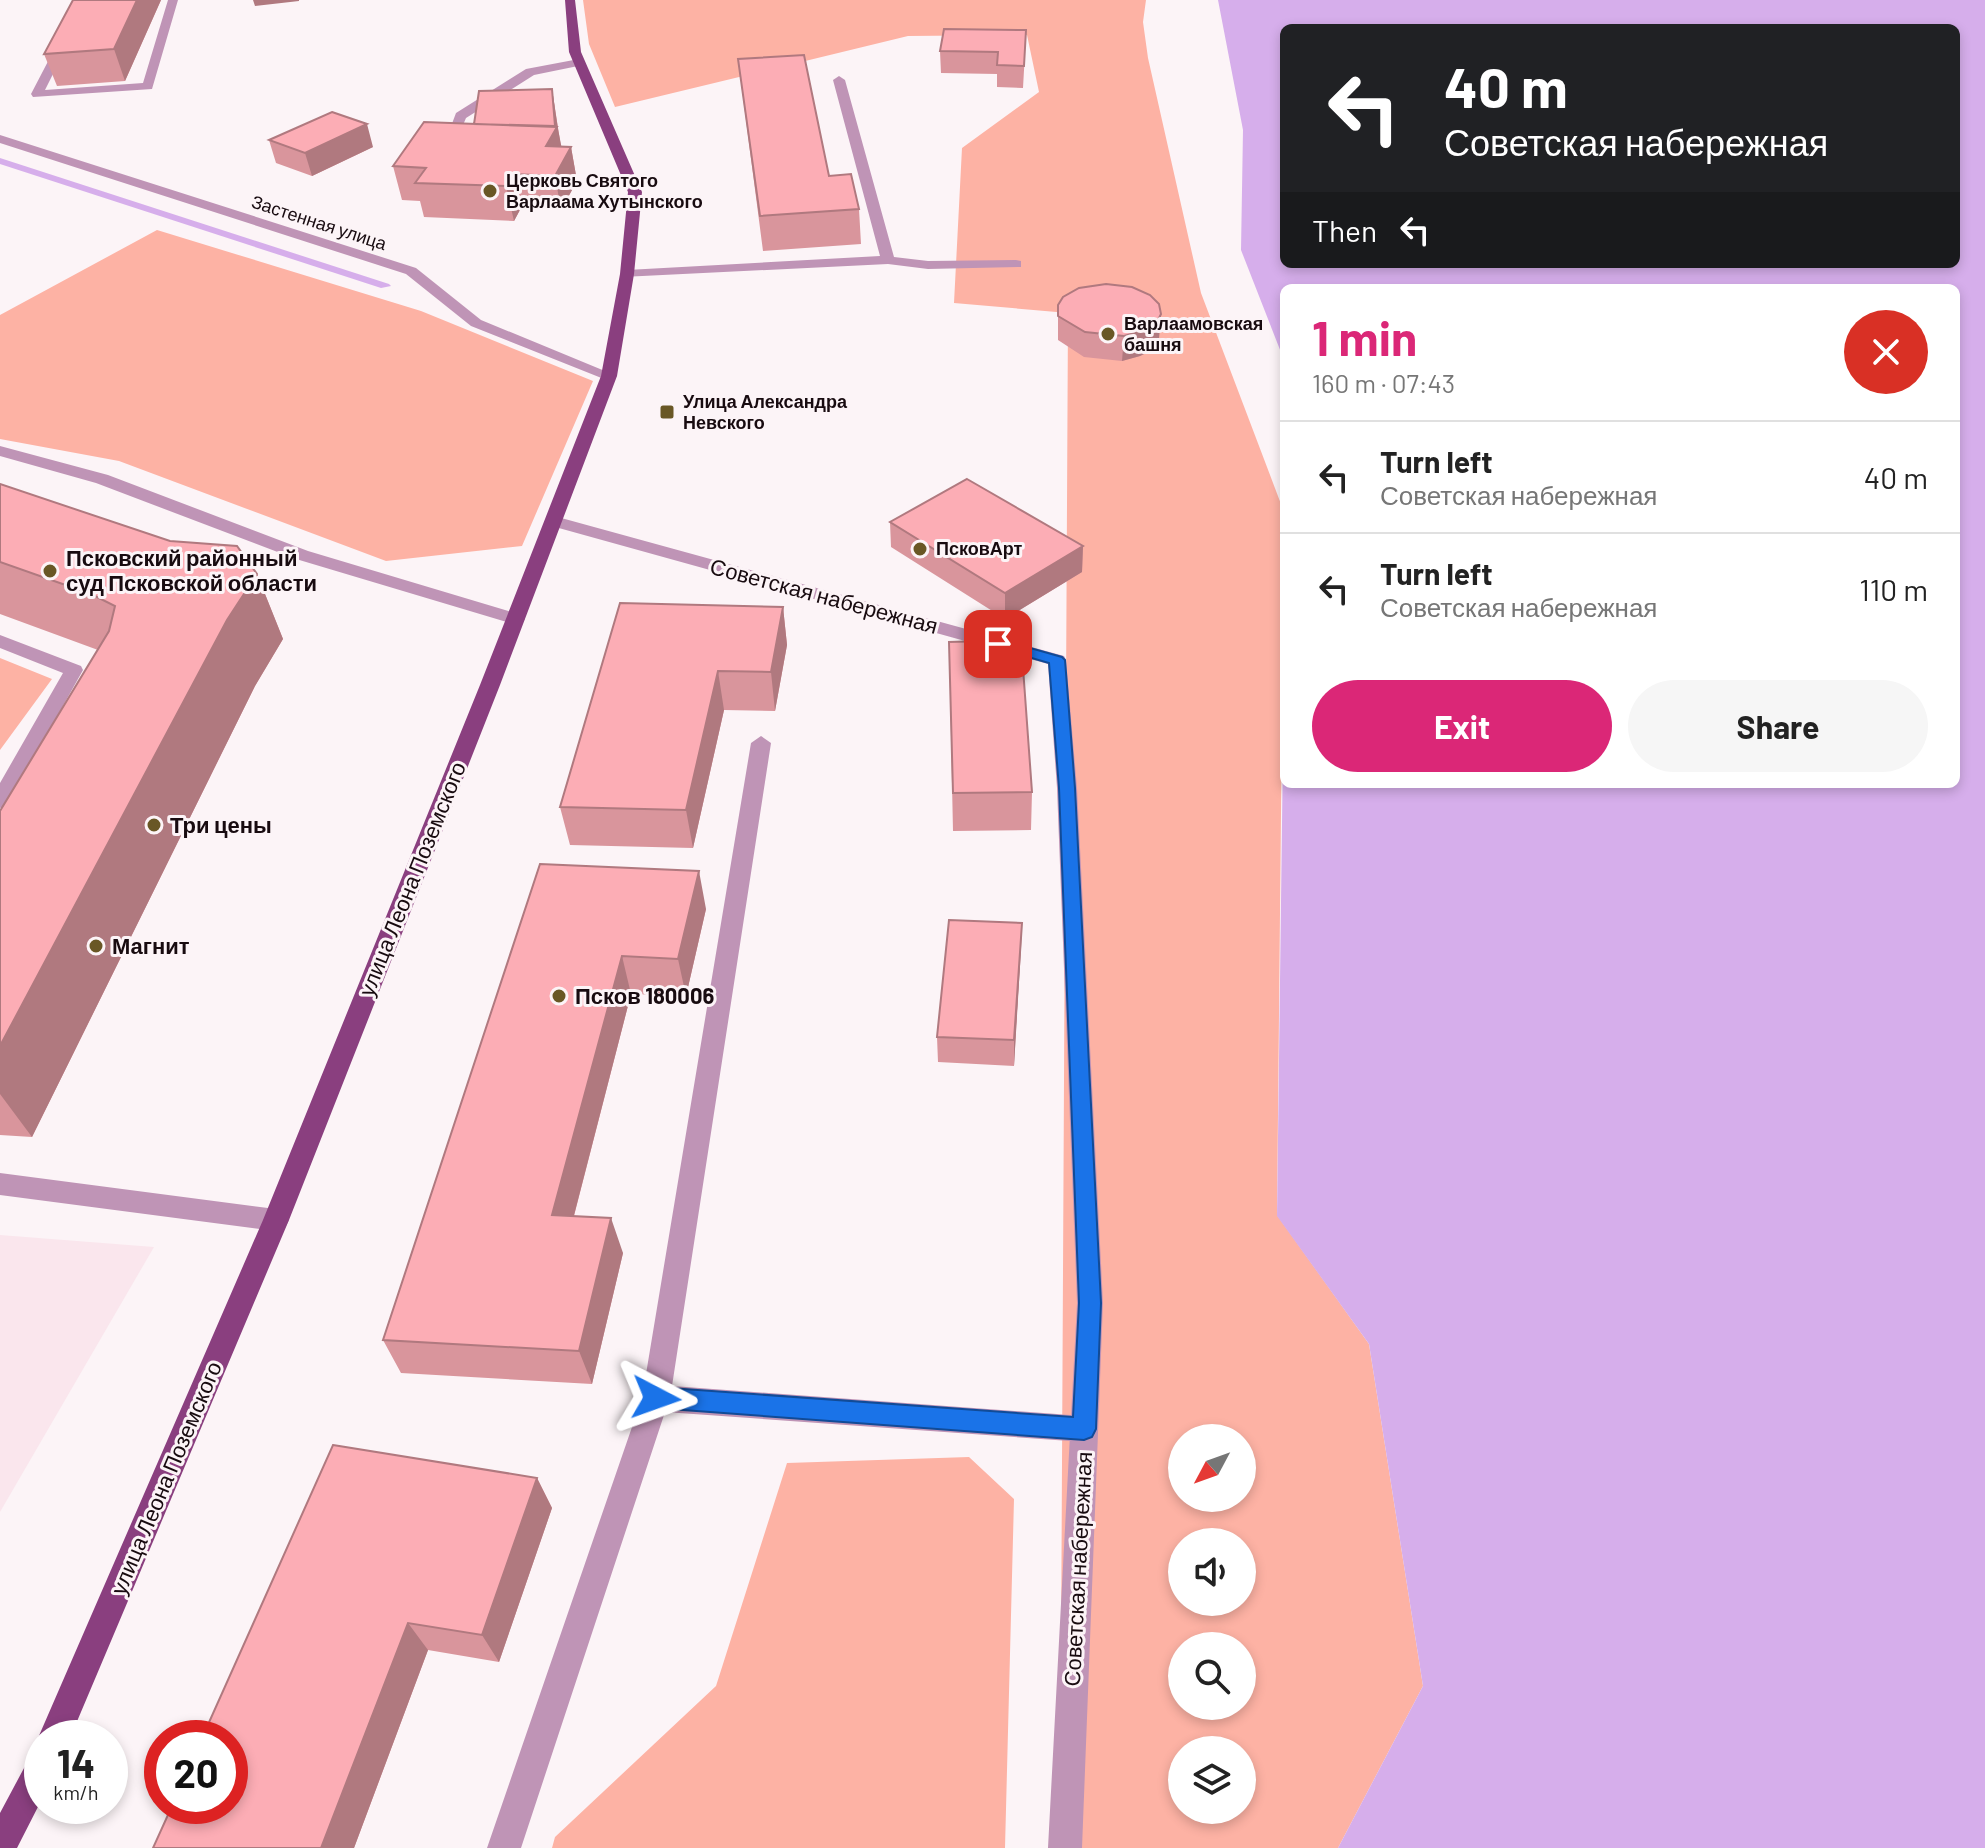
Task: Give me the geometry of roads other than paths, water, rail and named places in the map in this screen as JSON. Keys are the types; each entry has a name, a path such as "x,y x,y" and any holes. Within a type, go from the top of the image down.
{"main road":[{"name":"улица Леона Поземского","path":"62,1720 276,1220 516,619 609,376 627,274 635,192 575,52 570,0"},
{"path":"0,1847 24,1801"}],"street":[{"path":"85,0 37,94 148,86 173,0"},
{"path":"456,129 460,116 530,72 579,63"},
{"path":"839,80 888,260"},
{"name":"Застенная улица","path":"0,139 411,271 476,323 609,376"},
{"path":"627,274 888,260 928,265 1016,264"},
{"path":"0,451 102,479 302,555 516,619"},
{"name":"Советская набережная","path":"554,521 1057,660 1067,788 1090,1303 1065,1848"},
{"path":"0,641 74,670 0,801"},
{"path":"504,1848 656,1398 761,743"},
{"path":"0,1184 276,1220"},
{"path":"656,1398 1084,1429"}],"waterway":[{"path":"0,161 385,286"}],"place":[{"name":"Церковь Святого Варлаама Хутынского","path":"490,191"},
{"name":"Варлаамовская башня","path":"1108,334"},
{"name":"Улица Александра Невского","path":"667,412"},
{"name":"ПсковАрт","path":"920,549"},
{"name":"Псковский районный суд Псковской области","path":"50,571"},
{"name":"Три цены","path":"154,825"},
{"name":"Магнит","path":"96,946"},
{"name":"Псков 180006","path":"559,996"}]}
